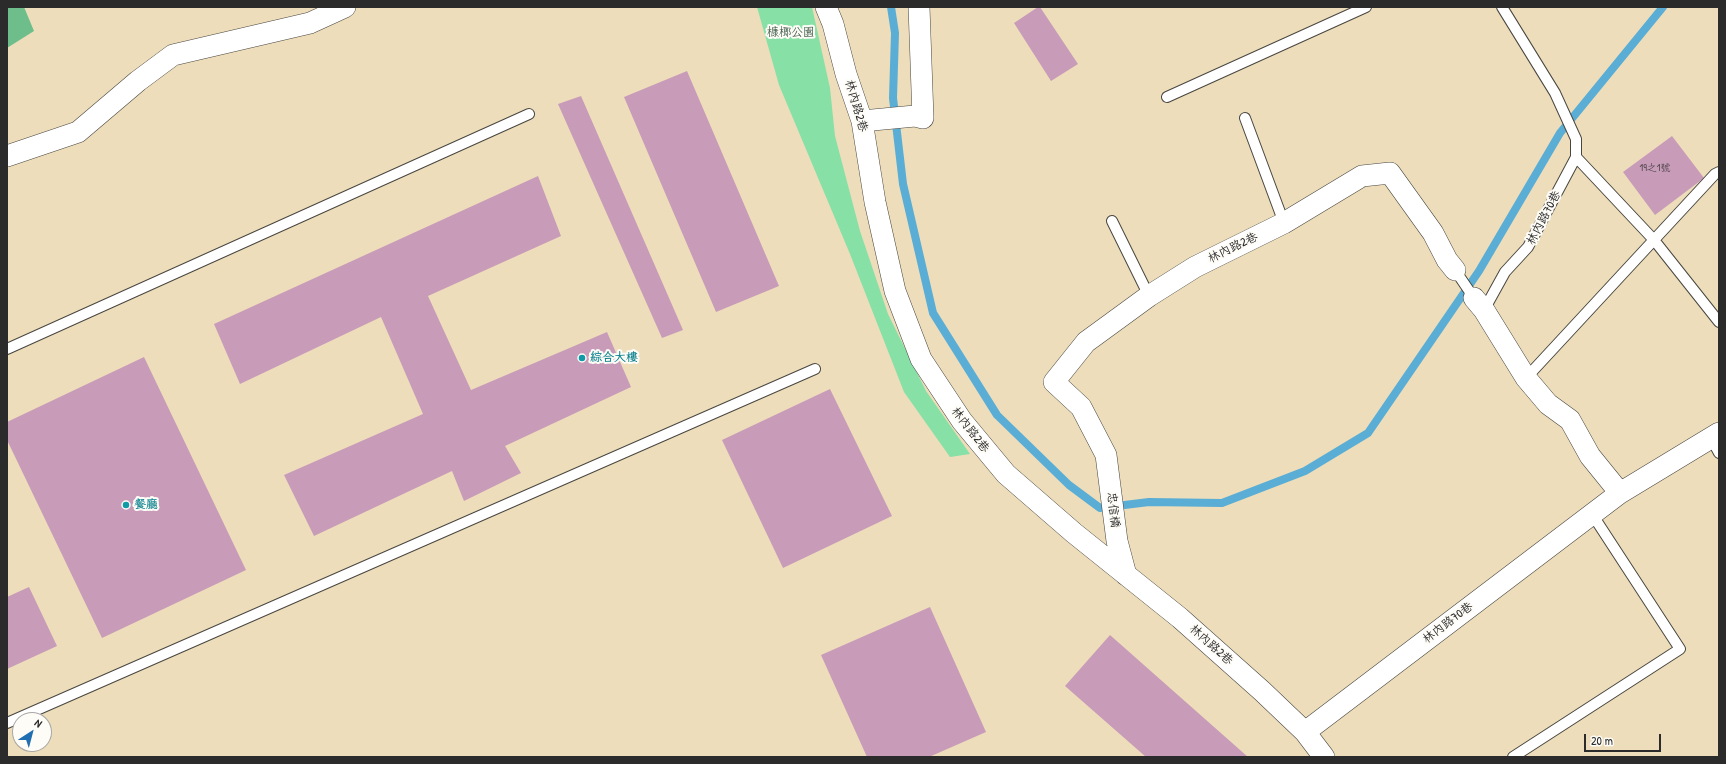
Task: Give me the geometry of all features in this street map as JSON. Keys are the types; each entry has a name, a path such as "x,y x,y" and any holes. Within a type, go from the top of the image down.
{"street":[{"path":"7,156 78,132 138,81 173,56 310,23 345,7"},
{"name":"林內路2巷","path":"826,7 833,24 846,74 862,121 875,202 895,291 921,359 962,421 1006,474 1126,575 1180,618 1262,690 1305,732 1324,757"},
{"path":"862,121 915,116 923,118 919,7"},
{"name":"林內路2巷","path":"1109,480 1106,455 1081,407 1054,382 1086,342 1150,296 1195,267 1284,223 1362,176 1390,173 1433,233 1447,260 1455,270"},
{"path":"1479,304 1526,378 1548,404 1570,420 1590,456 1620,493"},
{"name":"林內路70巷","path":"1305,732 1620,493 1716,441"},
{"name":"忠信橋","path":"1109,480 1117,541 1126,575"}],"lane":[{"path":"1168,96 1366,7"},
{"name":"林內路70巷","path":"1479,304 1528,247 1576,157 1576,139 1555,93 1502,7"},
{"path":"7,349 529,114"},
{"path":"1245,118 1284,223"},
{"path":"1576,157 1654,240 1719,322"},
{"path":"1526,378 1719,172"},
{"path":"1112,221 1150,296"},
{"path":"1455,270 1479,304"},
{"path":"7,723 815,369"},
{"path":"1513,757 1680,649 1592,514"}],"green space":[{"path":"7,7 24,7 34,31 7,48"},
{"name":"槺榔公園","path":"757,7 812,7 830,88 835,136 860,231 888,314 926,391 970,454 950,457 904,392 850,254 779,85"}],"building":[{"path":"1040,7 1078,64 1051,81 1014,23"},
{"path":"687,71 779,286 716,312 624,97"},
{"path":"581,96 683,330 662,338 558,104"},
{"path":"1672,136 1704,178 1655,215 1623,172"},
{"name":"綜合大樓","path":"538,176 561,236 428,296 471,390 607,332 631,387 505,446 521,473 464,501 452,471 314,536 284,475 423,414 381,317 240,384 214,324"},
{"name":"餐廳","path":"144,357 246,570 102,638 7,440 7,422"},
{"path":"830,389 892,516 783,568 722,440"},
{"path":"29,587 57,646 7,669 7,597"},
{"path":"930,607 986,732 929,757 867,757 821,655"},
{"path":"1110,635 1248,757 1146,757 1065,686"}],"waterway":[{"path":"891,7 895,33 893,98 903,184 933,313 997,415 1069,485 1100,508 1149,502 1222,503 1305,471 1368,433 1479,271 1560,133 1663,7"}],"place":[{"name":"綜合大樓","path":"582,358"},
{"name":"餐廳","path":"126,505"}]}
